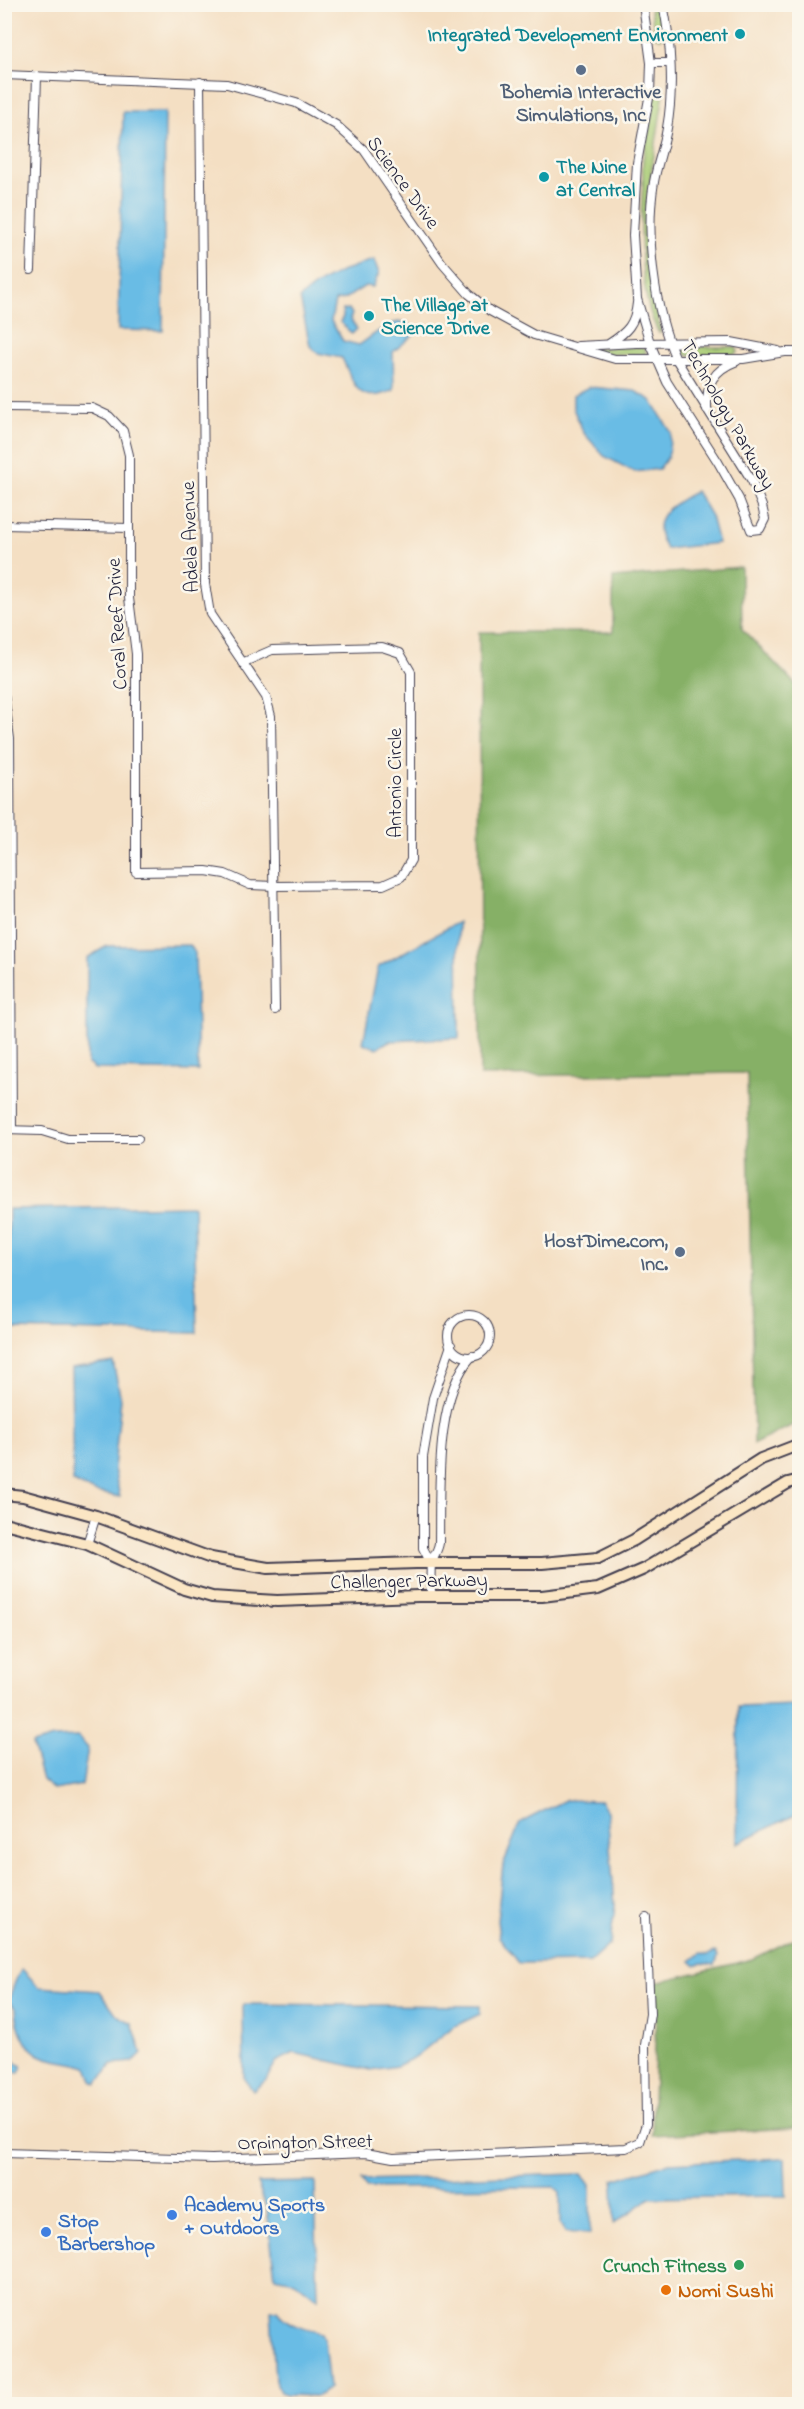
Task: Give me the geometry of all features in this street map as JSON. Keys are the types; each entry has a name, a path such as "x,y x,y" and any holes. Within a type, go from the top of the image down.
{"main road":[{"name":"Challenger Parkway","path":"4,1494 23,1496 96,1516 211,1558 268,1568 431,1563 542,1563 598,1558 634,1540 761,1459 800,1444"},
{"name":"Challenger Parkway","path":"4,1523 87,1544 183,1589 212,1597 278,1601 431,1596 542,1596 598,1589 644,1569 788,1483 800,1480"}],"street":[{"name":"Technology Parkway","path":"643,4 651,63 650,93 637,163 635,194 633,235 637,299 650,342 667,382 718,462 739,499 751,530 760,529 765,519 752,481 676,359 669,343 658,295 651,235 654,183 668,128 670,63 663,4"},
{"path":"651,63 670,63"},
{"name":"Science Drive","path":"4,75 200,82 244,87 296,103 336,125 368,155 442,264 469,294 490,311 526,331 615,359 743,359 785,352 800,352"},
{"path":"31,270 37,76"},
{"name":"Adela Avenue","path":"200,82 205,584 210,614 266,697 271,716 275,1010"},
{"path":"608,343 622,335 633,323 637,299"},
{"name":"Science Drive","path":"574,346 608,343 731,342 785,352"},
{"path":"707,410 706,394 713,376 725,365 743,359"},
{"name":"Coral Reef Drive","path":"4,407 92,408 110,416 123,431 129,455 129,598 136,654 136,872 206,871"},
{"path":"4,525 129,528"},
{"name":"Antonio Circle","path":"206,871 225,874 250,885 383,885 401,876 411,860 411,672 399,652 382,647 272,650 242,663"},
{"path":"4,694 9,724 7,770 8,1130 42,1131 68,1139 138,1139"},
{"path":"431,1563 423,1548 423,1457 434,1398 449,1355 451,1345 449,1331 456,1320 469,1315 482,1319 489,1328 490,1339 487,1347 464,1364 446,1417 439,1462 439,1547 431,1563 431,1596"},
{"path":"451,1345 459,1354 472,1356"},
{"path":"87,1544 96,1516"},
{"name":"Orpington Street","path":"4,2153 212,2159 366,2153 393,2158 626,2148 640,2142 646,2124 645,2044 650,2014 646,1917"}],"green space":[{"path":"650,5 657,5 664,34 661,38 655,36"},
{"path":"659,88 664,92 645,212 649,278 661,332 659,333 647,300 642,259 641,218 643,159 655,91"},
{"path":"685,347 736,347 738,352 685,355 682,350"},
{"path":"596,348 645,348 646,354 612,354 596,351"},
{"path":"741,567 742,629 800,689 799,1422 754,1444 747,1073 480,1076 479,632 613,632 613,578"},
{"path":"799,1936 799,2128 652,2135 657,1982 753,1959"}],"water":[{"path":"123,112 165,112 163,331 118,330"},
{"path":"374,260 379,273 373,287 365,286 345,299 335,301 331,321 343,341 359,345 381,329 395,323 403,322 418,331 393,352 394,390 373,396 359,390 342,358 318,353 310,346 300,298 316,285 335,275"},
{"path":"349,309 352,314 350,319 357,329 352,334 340,322 343,310"},
{"path":"589,387 635,391 651,400 671,432 668,457 659,469 634,472 604,456 583,432 573,408 573,395"},
{"path":"696,491 711,516 718,543 666,549 661,538 660,520 670,508"},
{"path":"458,922 459,1038 389,1041 377,1048 363,1043 378,967"},
{"path":"190,945 195,953 198,1071 95,1069 87,1063 87,958 107,946"},
{"path":"194,1206 197,1333 6,1329 9,1209"},
{"path":"113,1362 121,1399 114,1469 120,1497 95,1492 73,1482 71,1368"},
{"path":"795,1705 799,1813 737,1843 738,1707"},
{"path":"78,1737 88,1748 82,1785 54,1790 42,1780 32,1744 53,1738"},
{"path":"565,1800 601,1801 607,1812 615,1906 610,1944 590,1962 519,1963 499,1937 497,1920 503,1865 520,1823"},
{"path":"715,1952 718,1956 715,1965 701,1963 695,1965 691,1961 701,1953 708,1955"},
{"path":"22,1969 39,1987 100,1991 117,2015 132,2023 142,2053 133,2062 112,2064 97,2084 92,2081 87,2067 49,2059 37,2054 23,2037 16,2009 8,2001"},
{"path":"243,2004 480,2006 480,2014 453,2027 415,2057 397,2066 370,2070 294,2053 276,2062 266,2080 253,2091 244,2079"},
{"path":"11,2054 13,2061 22,2066 19,2073 13,2072 9,2067 5,2069 5,2056"},
{"path":"785,2158 786,2196 650,2198 614,2224 613,2180 668,2163"},
{"path":"582,2174 590,2185 590,2234 565,2232 560,2224 560,2192 554,2187 366,2188 361,2180"},
{"path":"315,2182 318,2299 295,2281 275,2277 267,2209 257,2183"},
{"path":"271,2311 277,2311 297,2326 321,2333 324,2340 329,2388 318,2396 286,2395 281,2392 275,2380"}],"place":[{"name":"Integrated Development Environment","path":"740,34"},
{"name":"Bohemia Interactive Simulations, Inc","path":"581,70"},
{"name":"The Nine at Central","path":"544,177"},
{"name":"The Village at Science Drive","path":"369,316"},
{"name":"HostDime.com, Inc.","path":"680,1252"},
{"name":"Academy Sports + Outdoors","path":"172,2215"},
{"name":"Stop Barbershop","path":"46,2232"},
{"name":"Crunch Fitness","path":"739,2265"},
{"name":"Nomi Sushi","path":"666,2290"}]}
